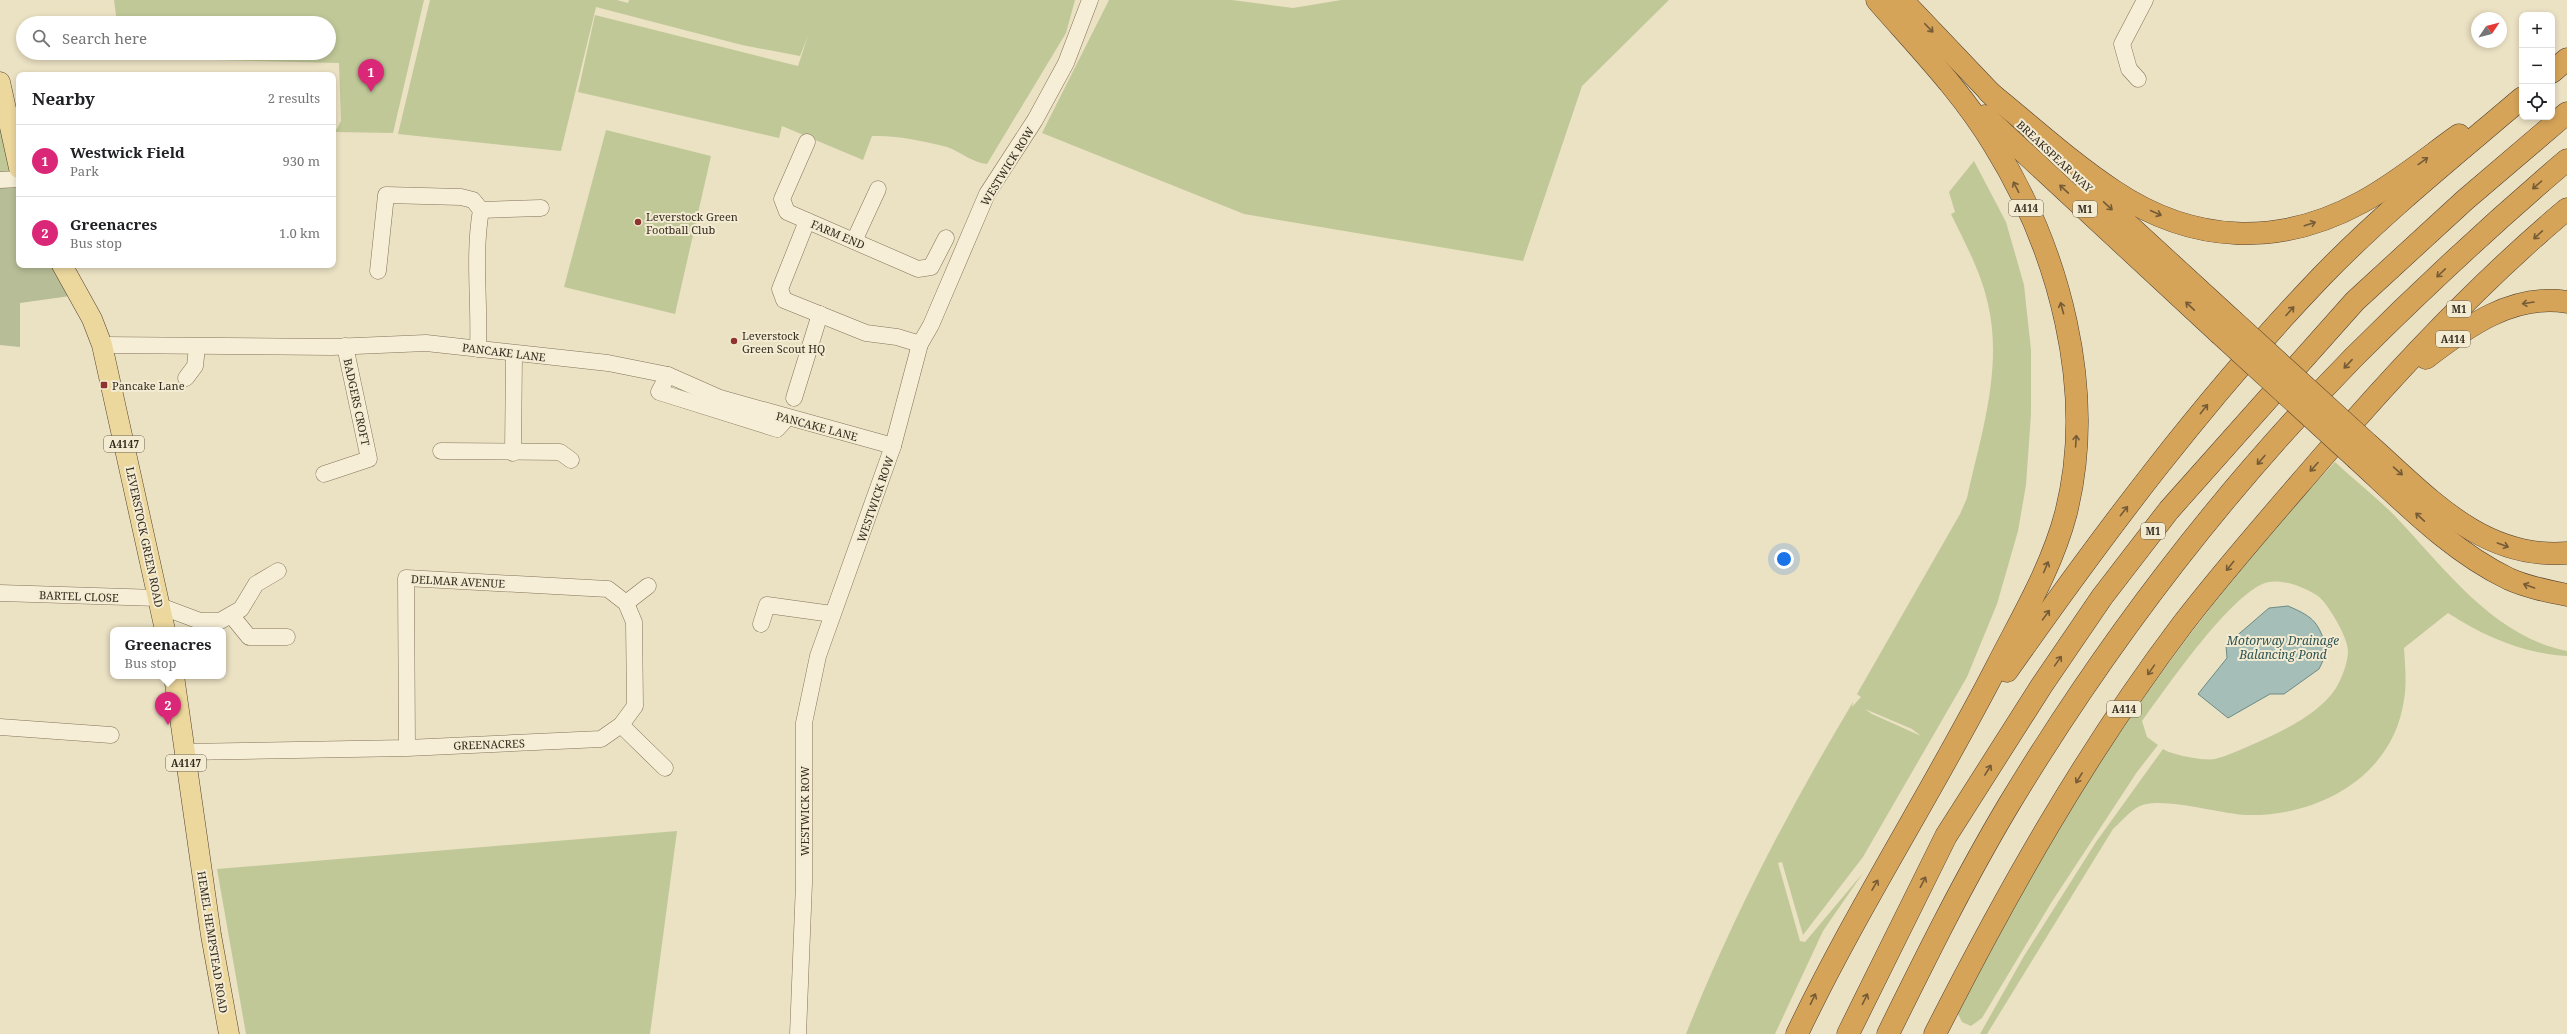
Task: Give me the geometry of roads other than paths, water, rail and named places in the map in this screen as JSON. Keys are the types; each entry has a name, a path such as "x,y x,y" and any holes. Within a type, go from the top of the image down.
{"highway":[{"name":"A414","path":"1797,1034 1853,923 1946,764 2038,586 2058,538 2066,511 2074,469 2077,401 2072,346 2042,246 1994,145 1951,84 1878,0"},
{"name":"BREAKSPEAR WAY","path":"1902,0 1989,92 2226,326"},
{"path":"2555,66 2567,58"},
{"path":"2555,69 2567,58"},
{"name":"M1","path":"1951,84 2226,326"},
{"path":"1989,92 2101,182 2127,200 2190,226 2262,234 2320,221 2363,202 2519,92"},
{"path":"1946,764 2007,672 2105,534 2222,386 2322,276 2375,224 2519,101"},
{"name":"M1","path":"1848,1034 1946,836 2042,685 2102,597 2169,510 2355,301 2465,200 2567,113"},
{"path":"1888,1034 1945,921 2008,807 2072,707 2128,627 2199,533 2289,428 2353,359 2484,231 2567,160"},
{"name":"M1","path":"2357,416 2457,312 2567,209"},
{"name":"A414","path":"1935,1034 1986,934 2048,828 2110,730 2182,626 2278,506 2357,416 2395,382 2474,324 2516,305 2534,302 2567,302"},
{"path":"2226,326 2364,453 2424,521 2475,559 2509,579 2537,589 2567,595"},
{"path":"2364,453 2474,532 2504,546 2529,553 2567,553"}],"main road":[{"path":"0,82 16,147"},
{"name":"LEVERSTOCK GREEN ROAD","path":"64,268 92,319 102,345 164,627"},
{"name":"A4147","path":"174,679 184,752"},
{"name":"HEMEL HEMPSTEAD ROAD","path":"184,752 229,1034"}],"street":[{"name":"WESTWICK ROW","path":"798,1034 804,883 804,723 818,656 832,614 854,561 893,446 920,344 931,324 987,194 1035,120 1066,63 1090,0"},
{"path":"2138,78 2129,69 2122,44 2144,0"},
{"name":"FARM END","path":"807,142 782,199 787,212 918,268 931,267 946,238"},
{"path":"0,180 16,179"},
{"path":"854,241 878,189"},
{"path":"378,271 386,195 461,197 473,200 481,210 476,256 480,307 478,349"},
{"path":"481,210 541,208"},
{"path":"807,221 780,289 784,300 866,333 897,337 920,344"},
{"path":"794,398 820,314"},
{"name":"PANCAKE LANE","path":"102,345 197,347 345,346 426,343 514,354 608,363 668,376 659,392 717,404 778,429 787,418 893,446"},
{"name":"BADGERS CROFT","path":"324,474 369,459 345,346"},
{"path":"186,378 195,366 197,347"},
{"path":"513,452 514,354"},
{"path":"441,451 560,452 571,460"},
{"path":"278,571 256,584 241,609 231,615 249,637 287,637"},
{"name":"DELMAR AVENUE","path":"407,748 406,578 608,589 626,603 634,622 635,706 621,725 601,739"},
{"path":"626,603 648,586"},
{"name":"BARTEL CLOSE","path":"0,593 159,602 200,621 220,621 231,615"},
{"path":"761,624 767,605 832,614"},
{"path":"621,725 665,768"},
{"path":"0,727 111,736"},
{"name":"GREENACRES","path":"184,752 407,748 601,739"}],"water":[{"name":"Motorway Drainage Balancing Pond","path":"2288,606 2310,618 2321,633 2328,650 2319,669 2284,694 2270,694 2228,718 2198,694 2227,658 2226,645 2269,608"}],"place":[{"name":"Westwick Field","path":"371,92"},
{"name":"Leverstock Green Football Club","path":"638,222"},
{"name":"Leverstock Green Scout HQ","path":"734,341"},
{"name":"Pancake Lane","path":"104,385"},
{"name":"Greenacres","path":"168,725"}]}
